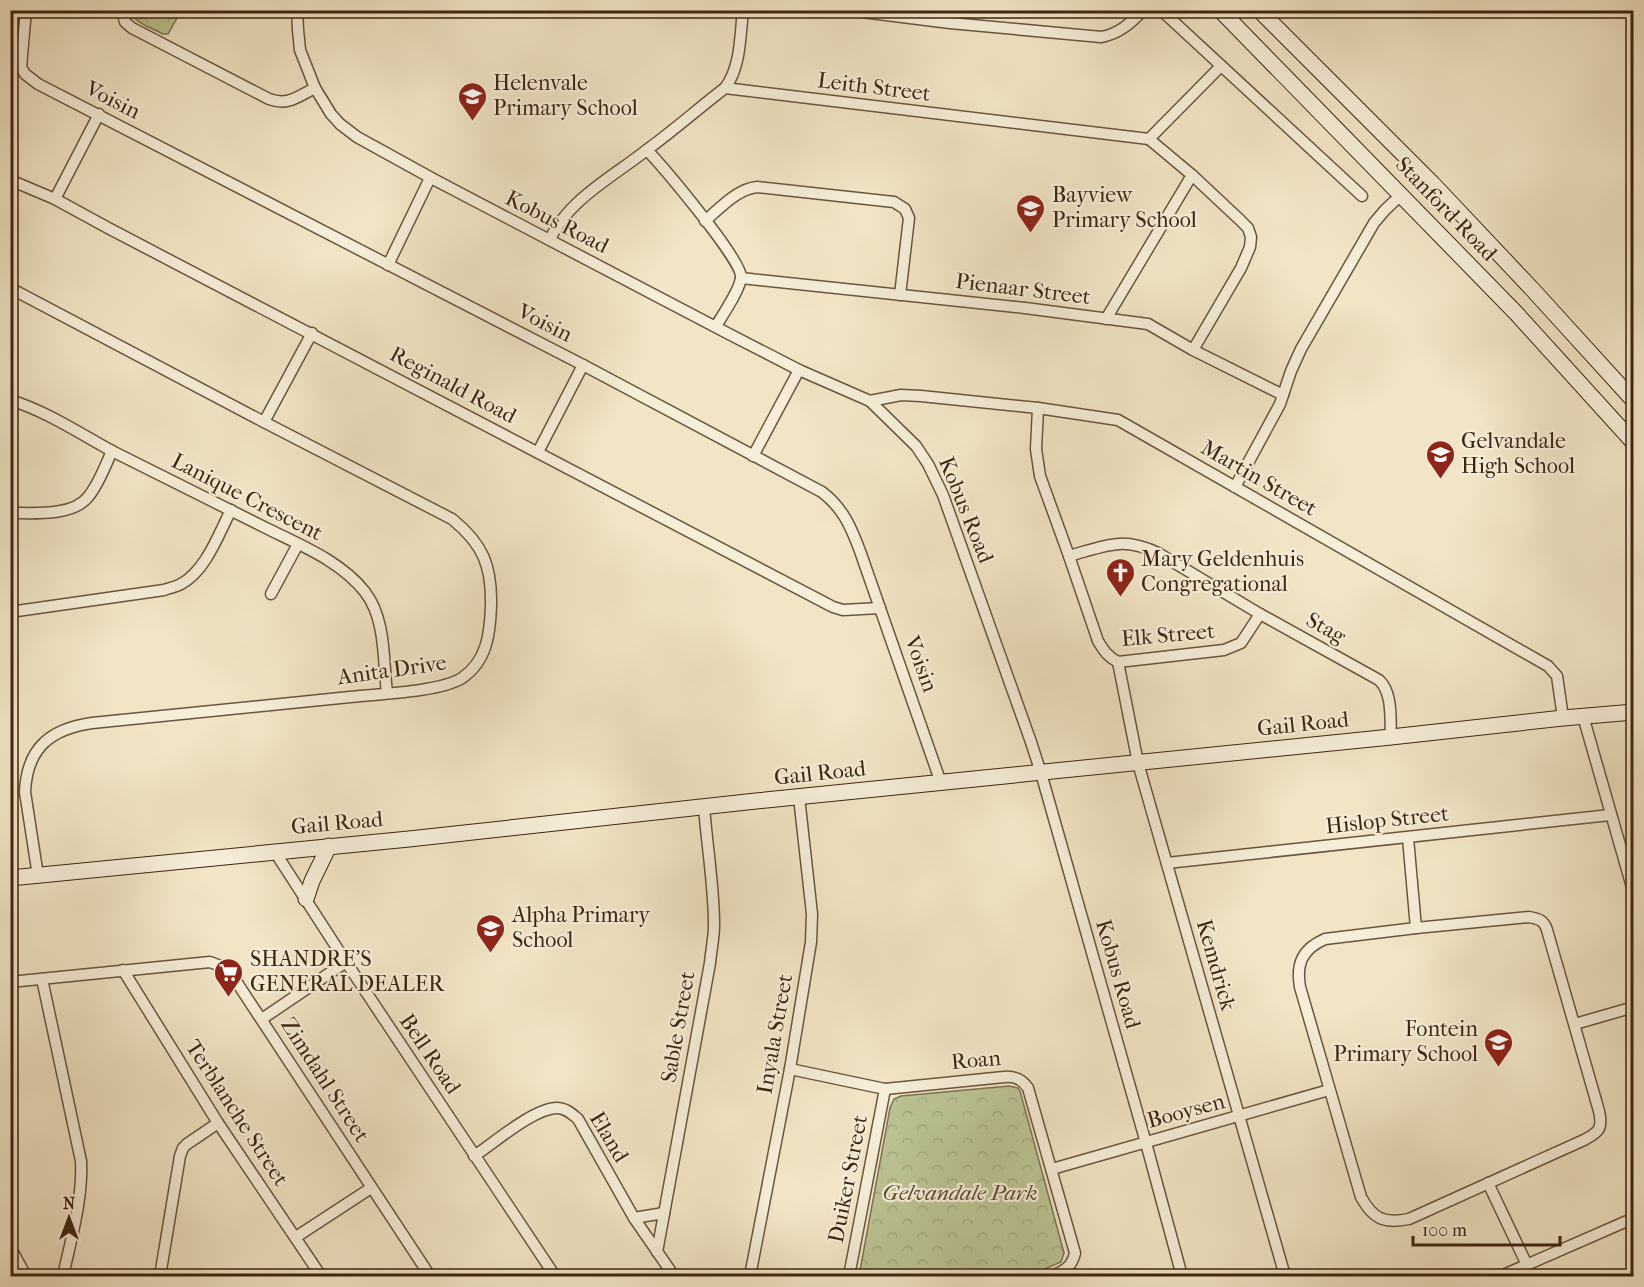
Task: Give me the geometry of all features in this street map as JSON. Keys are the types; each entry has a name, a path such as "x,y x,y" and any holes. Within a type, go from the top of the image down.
{"street":[{"name":"Voisin","path":"26,10 21,67 25,74 38,84 583,365 822,492 842,510 850,525 941,783"},
{"path":"122,10 125,22 132,28 269,99 279,103 286,102 315,88"},
{"name":"Kobus Road","path":"297,10 300,50 305,66 331,114 350,131 378,150 430,178 799,370 870,401 916,446 936,479 956,528 1041,773 1182,1276"},
{"path":"550,239 555,228 584,197 725,88 736,65 743,10"},
{"path":"846,10 950,23 1101,37 1121,30 1143,10"},
{"path":"1161,10 1362,196"},
{"name":"Stanford Road","path":"1220,10 1516,313 1634,443"},
{"name":"Stanford Road","path":"1259,10 1432,183 1634,401"},
{"path":"1193,350 1241,268 1252,242 1248,228 1192,175 1149,139 1221,66"},
{"name":"Leith Street","path":"725,88 1149,139"},
{"path":"55,199 99,114"},
{"path":"647,150 705,220 729,251 738,267 741,278 716,326"},
{"path":"1106,319 1192,175"},
{"path":"388,265 430,178"},
{"name":"Reginald Road","path":"10,180 55,199 833,607 843,610 880,608"},
{"path":"705,220 739,193 757,187 894,202 905,209 909,218 900,295"},
{"path":"1235,487 1283,395 1301,349 1374,223 1401,195"},
{"name":"Pienaar Street","path":"741,278 1025,308 1148,324 1193,350 1283,395"},
{"name":"Anita Drive","path":"10,288 452,519 467,531 485,557 491,585 491,614 487,646 483,657 473,669 451,684 387,693 74,725 57,732 36,752 26,778 25,792 38,876"},
{"path":"264,422 312,333"},
{"path":"538,452 583,365"},
{"path":"753,456 799,370"},
{"name":"Martin Street","path":"870,401 910,395 1038,408 1119,420 1548,666 1557,676 1563,718"},
{"name":"Lanique Crescent","path":"10,400 25,405 298,544 320,556 352,579 366,593 378,619 387,693"},
{"name":"Elk Street","path":"1038,408 1037,466 1098,641 1109,657 1119,662 1224,650 1241,643 1260,614"},
{"path":"13,513 48,513 80,505 88,498 96,485 112,451"},
{"path":"10,612 164,590 182,584 200,567 231,510"},
{"path":"271,594 298,544"},
{"name":"Stag","path":"1069,556 1110,544 1133,544 1158,553 1260,614 1378,680 1383,684 1389,699 1391,738"},
{"name":"Kemdrick","path":"1119,662 1138,763 1285,1276"},
{"name":"Gail Road","path":"10,879 1634,712"},
{"path":"1582,717 1634,894"},
{"name":"Inyala Street","path":"750,1276 790,1069 812,927 799,797"},
{"name":"Sable Street","path":"657,1252 710,963 713,905 704,807"},
{"name":"Hislop Street","path":"1167,863 1610,815"},
{"path":"1408,837 1416,928"},
{"path":"306,899 329,846"},
{"name":"Bell Road","path":"275,852 555,1276"},
{"path":"1523,917 1544,922 1575,1023 1601,1124 1598,1131 1584,1140 1408,1219 1387,1221 1377,1217 1366,1207 1361,1197 1298,977 1301,960 1311,946 1325,939 1416,928 1523,917"},
{"name":"Zimdahl Street","path":"10,982 210,962 228,969 430,1276"},
{"path":"262,1019 346,962"},
{"name":"Terblanche Street","path":"123,970 218,1123 321,1276"},
{"path":"42,979 81,1161 82,1175 63,1276"},
{"path":"1575,1023 1634,1007"},
{"name":"Roan","path":"790,1069 885,1089 1004,1077 1022,1080 1028,1089 1075,1253 1071,1265 1052,1276"},
{"name":"Duiker Street","path":"849,1276 885,1089"},
{"name":"Booysen","path":"1052,1169 1329,1090"},
{"name":"Eland","path":"474,1156 532,1116 546,1110 564,1109 578,1119 634,1218 674,1276"},
{"path":"159,1276 183,1148 218,1123"},
{"path":"1488,1183 1527,1265"},
{"path":"296,1237 371,1188"},
{"path":"634,1218 664,1213"},
{"path":"1501,1276 1634,1218"},
{"path":"10,1247 26,1276"}],"green space":[{"path":"130,10 181,11 168,34 163,34 139,22"},
{"name":"Gelvandale Park","path":"1009,1086 1018,1088 1020,1091 1064,1253 1061,1262 1028,1276 859,1276 890,1108 894,1099 901,1096"}],"place":[{"name":"Helenvale Primary School","path":"472,122"},
{"name":"Bayview Primary School","path":"1031,234"},
{"name":"Gelvandale High School","path":"1440,480"},
{"name":"Mary Geldenhuis Congregational","path":"1120,598"},
{"name":"Alpha Primary School","path":"491,954"},
{"name":"SHANDRE'S GENERAL DEALER","path":"229,998"},
{"name":"Fontein Primary School","path":"1499,1068"}]}
